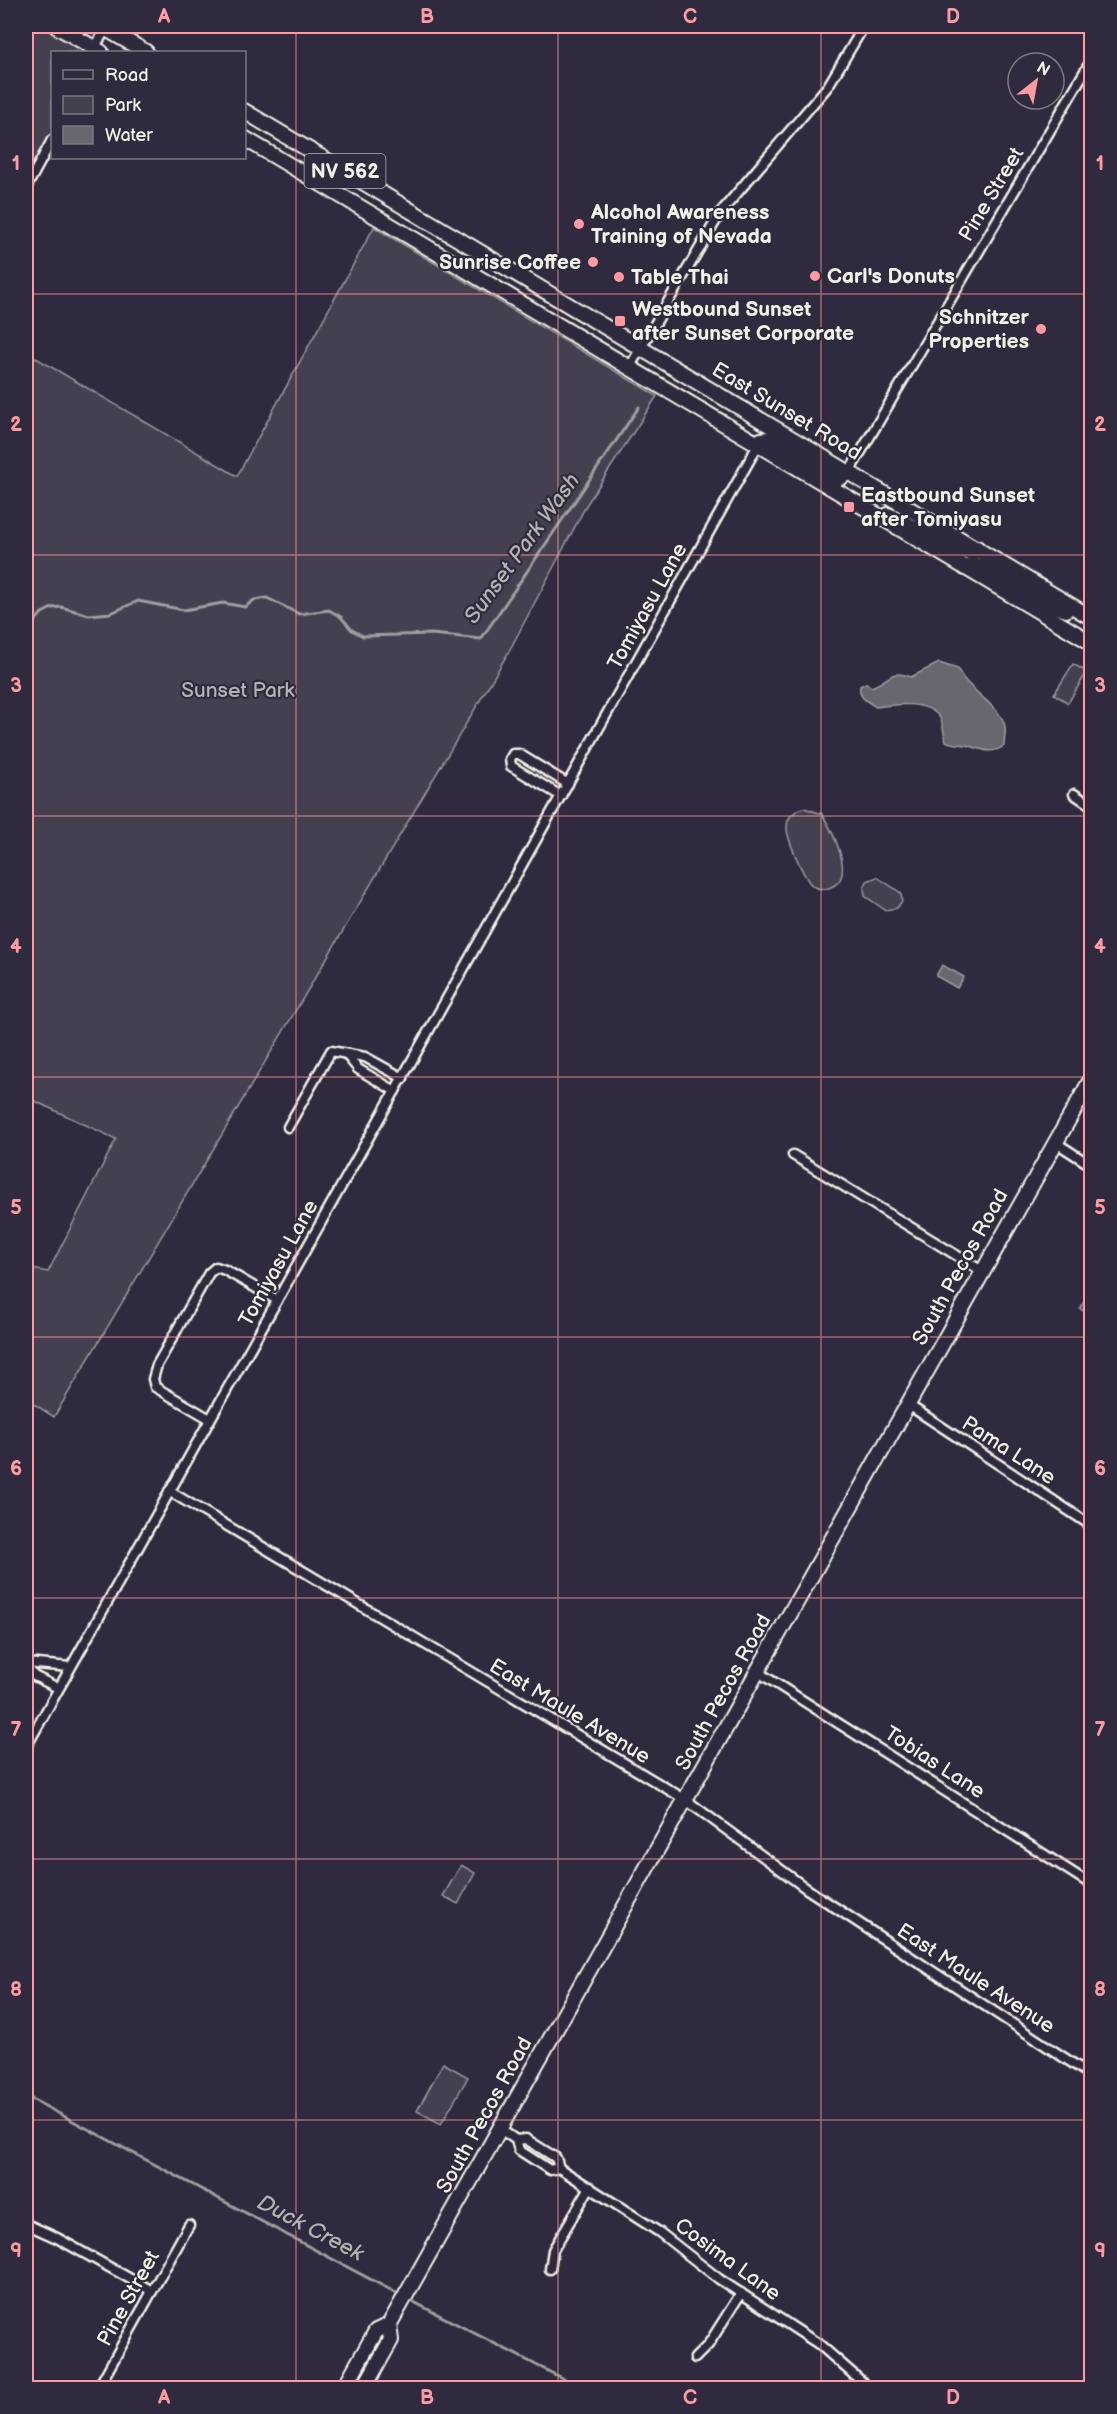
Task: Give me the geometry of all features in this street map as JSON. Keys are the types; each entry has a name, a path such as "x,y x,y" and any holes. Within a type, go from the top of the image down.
{"main road":[{"path":"56,26 96,51"},
{"path":"104,27 144,51"},
{"name":"East Sunset Road","path":"246,112 977,548 1087,616"},
{"name":"East Sunset Road","path":"246,139 1092,643"},
{"path":"433,251 445,231"},
{"path":"758,445 761,440 769,439 840,478 849,472"},
{"path":"837,492 916,526 958,550 974,553 977,548"},
{"path":"965,568 970,565 984,567 1040,600 1087,616"},
{"name":"South Pecos Road","path":"344,2388 376,2331 392,2324 1092,1078"},
{"path":"364,2388 391,2340 392,2324"}],"street":[{"path":"629,368 721,213 828,86 864,26"},
{"path":"96,51 104,27"},
{"name":"Pine Street","path":"849,472 1092,59"},
{"path":"26,188 51,142"},
{"name":"Tomiyasu Lane","path":"26,1747 758,445"},
{"path":"561,796 511,766 510,759 513,754 519,754 568,784"},
{"path":"1074,794 1092,806"},
{"path":"288,1127 331,1051 365,1057 403,1078"},
{"path":"346,1054 358,1069 395,1091"},
{"path":"1055,1142 1092,1166"},
{"path":"793,1155 982,1271"},
{"path":"210,1419 155,1387 153,1379 157,1365 209,1273 216,1267 277,1300"},
{"name":"Pama Lane","path":"907,1404 1092,1526"},
{"name":"East Maule Avenue","path":"169,1491 686,1800 807,1888 1092,2076"},
{"path":"58,1688 34,1676 26,1664 40,1662 70,1667"},
{"name":"Tobias Lane","path":"758,1672 1092,1885"},
{"name":"Cosima Lane","path":"500,2129 516,2140 519,2150 550,2170 559,2168"},
{"name":"Cosima Lane","path":"516,2140 525,2139 556,2158 559,2168 659,2232 698,2263 820,2345 869,2388"},
{"path":"550,2269 553,2250 590,2187"},
{"path":"26,2223 152,2291"},
{"name":"Pine Street","path":"98,2388 189,2225"},
{"path":"695,2358 708,2345 741,2293"}],"green space":[{"path":"26,26 101,26 106,29 91,51 51,51 51,142 26,188"},
{"name":"Sunset Park","path":"374,227 657,396 587,504 507,655 54,1417 26,1399 26,1268 48,1272 116,1139 26,1097 26,352 237,476"},
{"path":"1073,664 1087,672 1068,703 1054,694"},
{"path":"804,808 822,814 840,853 842,874 838,882 829,888 813,886 801,868 790,840 788,820 794,813"},
{"path":"877,877 901,893 902,901 897,908 885,910 865,896 864,888 867,881"},
{"path":"1091,1288 1091,1315 1080,1309"},
{"path":"461,1865 475,1873 458,1904 443,1896"},
{"path":"443,2063 468,2077 441,2124 417,2111"}],"water":[{"path":"939,663 958,669 968,684 998,712 1005,727 1004,746 990,751 948,742 940,718 935,712 910,705 876,707 860,694 860,686 866,683 871,687 898,674 911,677"},
{"path":"942,965 964,977 957,988 936,976"}],"waterway":[{"name":"Sunset Park Wash","path":"26,631 42,613 52,608 61,607 89,615 111,613 138,601 184,610 223,603 245,607 254,600 267,598 299,614 329,610 341,617 352,630 363,636 432,634 481,639 639,407"},
{"name":"Duck Creek","path":"26,2096 400,2295"},
{"name":"Duck Creek","path":"408,2299 581,2388"}],"place":[{"name":"Alcohol Awareness Training of Nevada","path":"579,224"},
{"name":"Sunrise Coffee","path":"593,262"},
{"name":"Carl's Donuts","path":"815,276"},
{"name":"Table Thai","path":"619,277"},
{"name":"Westbound Sunset after Sunset Corporate","path":"620,321"},
{"name":"Schnitzer Properties","path":"1041,329"},
{"name":"Eastbound Sunset after Tomiyasu","path":"849,507"}]}
